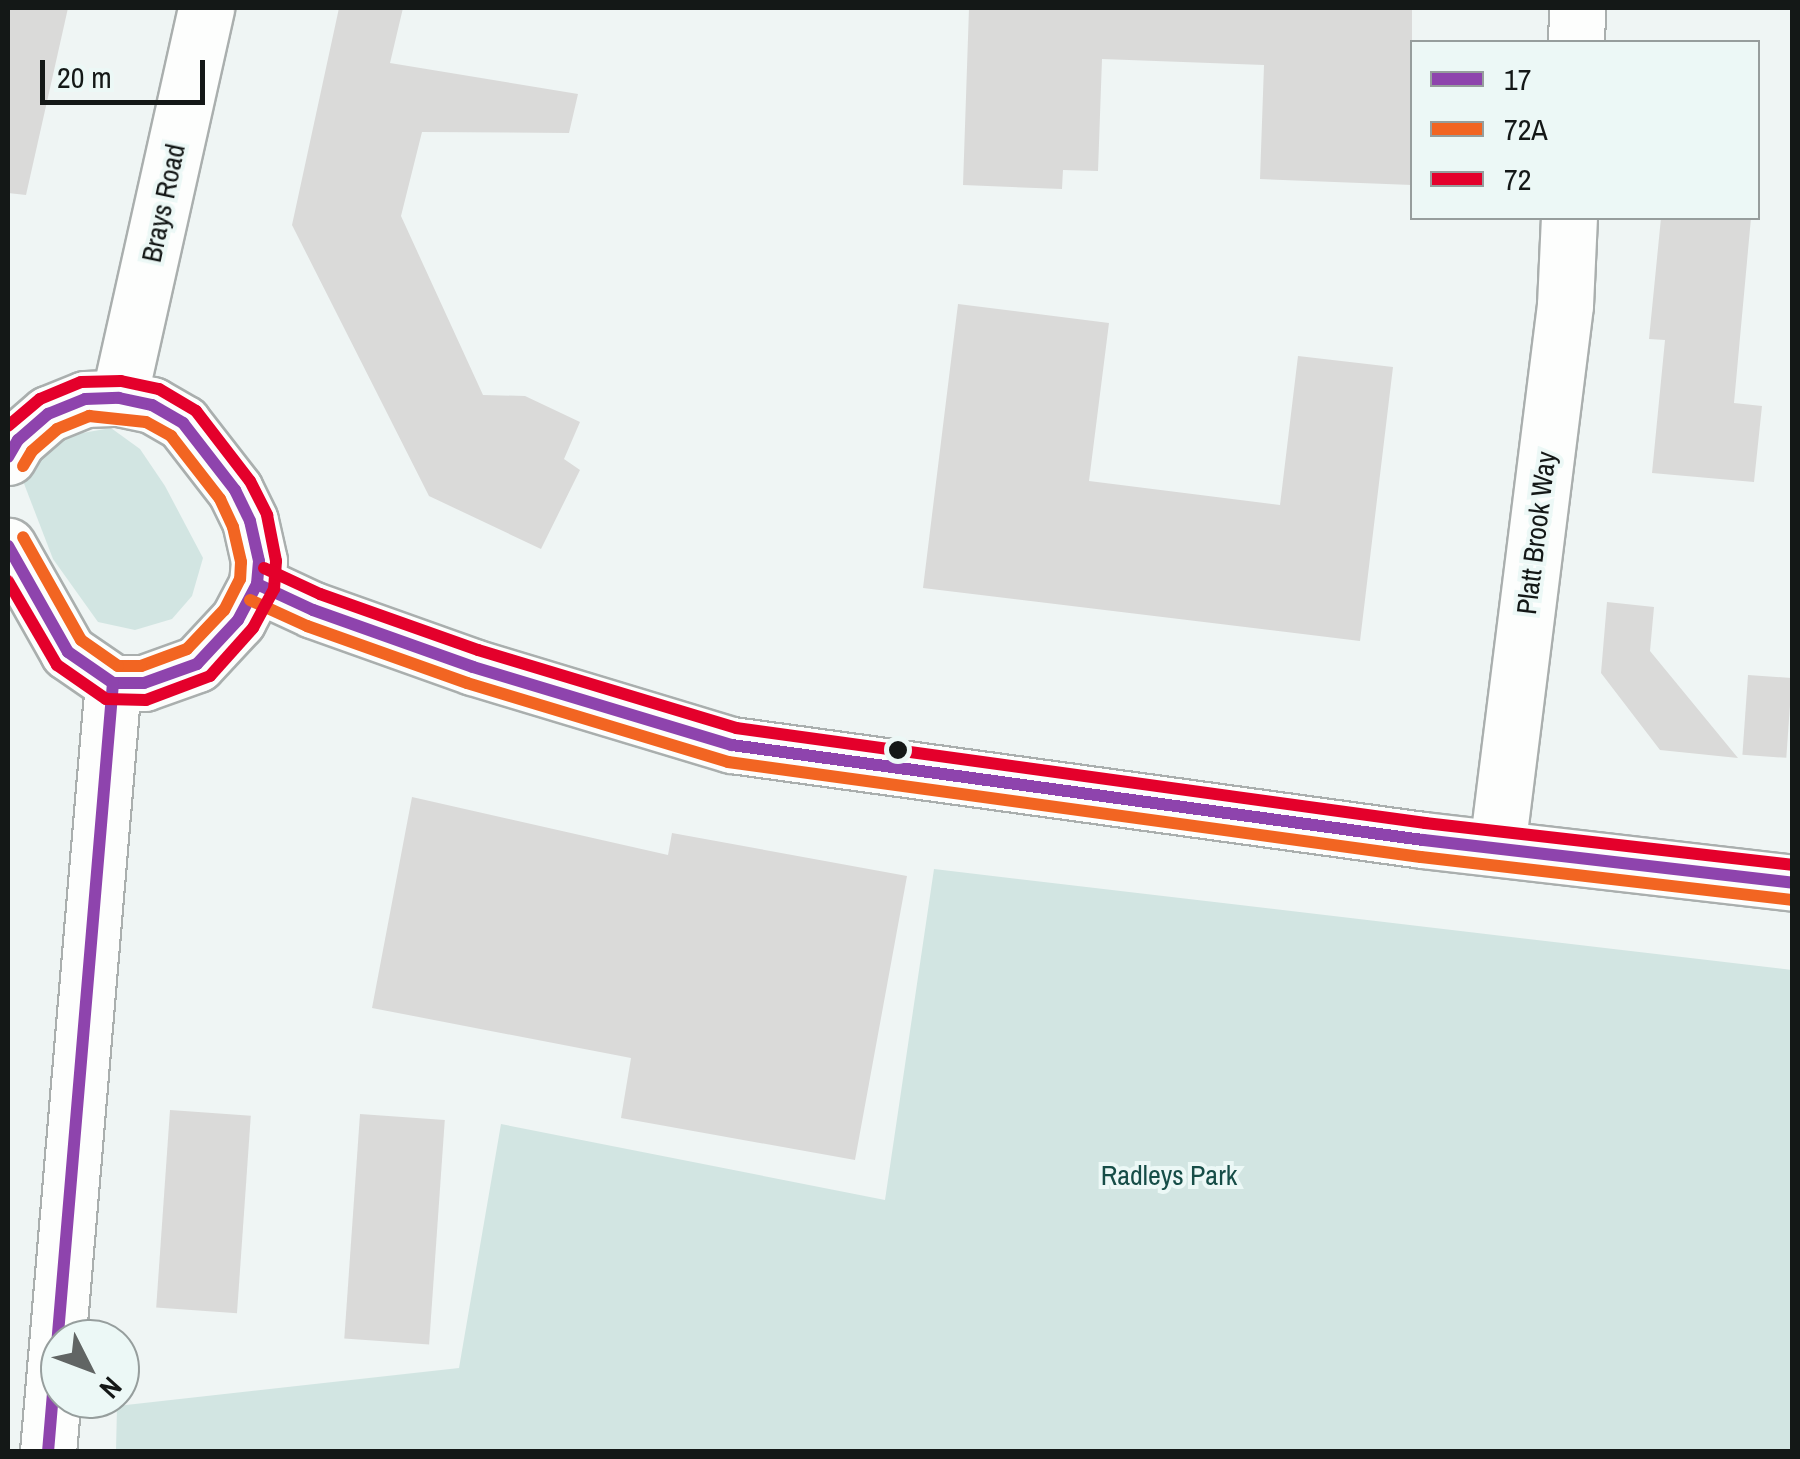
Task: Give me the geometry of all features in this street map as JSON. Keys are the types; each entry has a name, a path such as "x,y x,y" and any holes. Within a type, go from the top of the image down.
{"street":[{"name":"Brays Road","path":"119,398 206,8"},
{"path":"1576,40 1577,8"},
{"name":"Platt Brook Way","path":"1498,848 1565,306 1568,220"},
{"path":"8,457 18,440 48,414 85,399 119,398 152,405 183,423 235,490 250,521 259,560 257,584 238,620 197,664 144,682 114,683 68,652 8,546"},
{"path":"257,584 313,610 474,666 732,745 1498,848 1792,883"},
{"path":"48,1452 114,683"}],"green space":[{"path":"111,428 140,449 165,486 203,558 192,596 172,619 135,630 98,622 53,559 23,481 45,449 71,435"},
{"name":"Radleys Park","path":"934,869 1792,970 1792,1451 116,1451 117,1419 140,1419 140,1403 459,1368 501,1124 885,1200"}],"building":[{"path":"8,8 68,8 26,195 8,193"},
{"path":"339,8 403,8 390,63 578,94 569,133 422,132 401,216 483,395 525,396 580,422 564,459 580,470 541,549 429,496 292,225"},
{"path":"969,8 1412,8 1410,185 1260,179 1264,65 1102,59 1098,171 1063,170 1062,189 963,185"},
{"path":"1661,220 1751,220 1734,403 1762,406 1754,482 1652,473 1665,340 1649,339"},
{"path":"958,304 1109,323 1089,481 1280,505 1298,356 1393,367 1360,641 923,588"},
{"path":"1607,602 1654,607 1650,651 1738,758 1660,750 1601,673"},
{"path":"1748,675 1792,678 1786,758 1742,755"},
{"path":"412,797 668,855 672,833 907,876 855,1160 621,1118 631,1058 372,1008"},
{"path":"170,1110 251,1116 237,1313 156,1308"},
{"path":"360,1114 445,1120 429,1344 344,1338"}],"transit line":[{"name":"72","path":"8,426 40,399 81,382 121,381 159,389 196,411 250,481 267,515 276,561 274,589 253,628 210,676 146,700 106,699 57,665 8,581"},
{"name":"17","path":"8,457 18,440 48,414 85,399 119,398 152,405 183,423 235,490 250,521 259,561 257,584 238,620 197,664 144,683 113,683 68,652 8,546"},
{"name":"72A","path":"23,466 32,451 57,429 89,416 146,422 171,436 220,499 233,527 241,562 240,579 224,610 187,649 141,666 118,666 81,640 23,537"},
{"name":"72","path":"264,568 320,594 478,650 736,728 1425,823 1792,865"},
{"name":"17","path":"257,584 313,610 473,667 732,745 1423,840 1792,883"},
{"name":"72A","path":"250,600 307,626 467,683 728,762 1421,857 1790,900"},
{"name":"17","path":"48,1452 113,683"}]}
